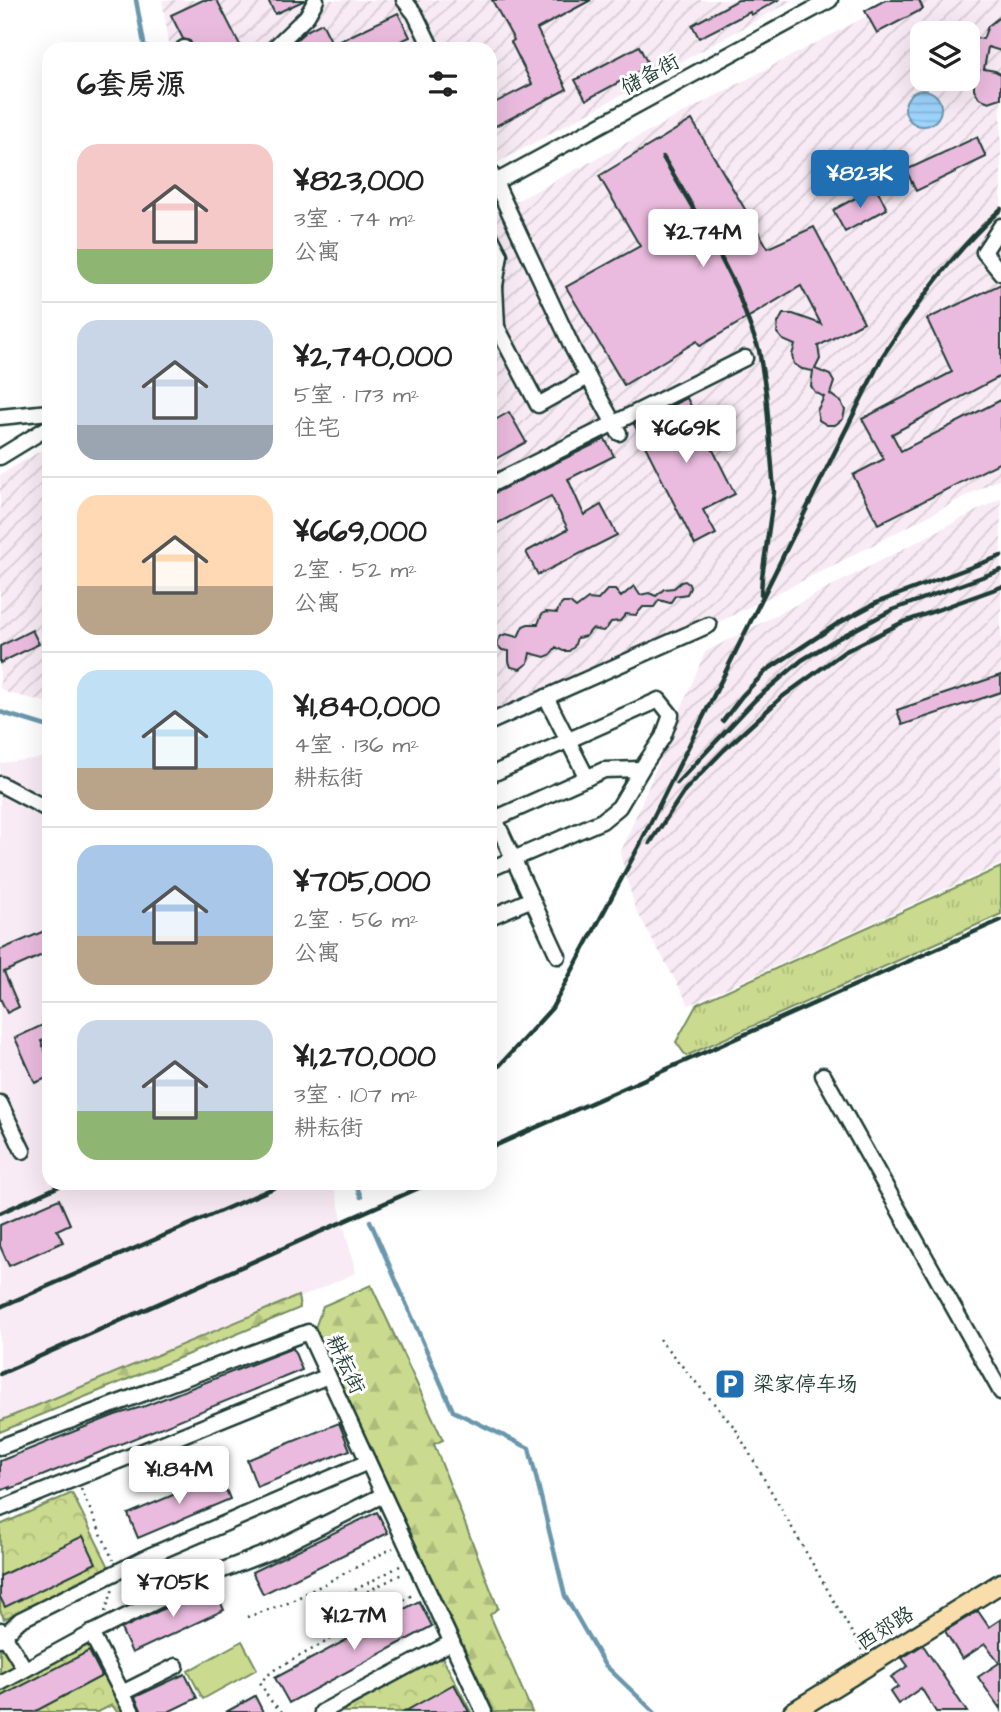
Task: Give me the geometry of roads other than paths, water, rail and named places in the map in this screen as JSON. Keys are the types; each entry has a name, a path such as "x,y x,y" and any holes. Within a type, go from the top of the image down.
{"main road":[{"name":"西郊路","path":"793,1712 1001,1583"}],"street":[{"path":"280,42 307,16 316,0"},
{"path":"404,0 415,13 429,42"},
{"name":"储备街","path":"497,176 830,0"},
{"path":"497,190 568,339 616,428"},
{"path":"1001,226 984,252 1001,273"},
{"path":"497,249 500,255 497,267"},
{"path":"497,327 538,405 589,377"},
{"path":"497,482 616,428 746,358"},
{"path":"0,404 21,415"},
{"path":"0,417 42,413"},
{"path":"0,457 42,431"},
{"path":"497,719 709,625"},
{"path":"546,697 587,778"},
{"path":"497,772 659,700 671,715 663,737 620,807 602,821 497,866"},
{"path":"497,814 604,770 641,769"},
{"path":"0,784 42,806"},
{"path":"497,826 558,956"},
{"path":"497,914 532,899"},
{"path":"823,1075 1001,1392"},
{"path":"0,1103 23,1151"},
{"name":"耕耘街","path":"0,1447 308,1332 484,1712"},
{"path":"0,1509 328,1376"},
{"path":"25,1669 1,1635 20,1620 149,1556 368,1462"},
{"path":"0,1683 96,1631 210,1575 269,1552 383,1495"},
{"path":"96,1631 132,1712"},
{"path":"321,1712 452,1642"},
{"path":"122,1693 176,1666"}],"water":[{"path":"916,92 930,92 939,101 939,115 930,124 916,124 907,115 907,101"}],"waterway":[{"path":"136,0 144,42"},
{"path":"0,712 42,725"},
{"path":"358,1190 361,1197"},
{"path":"370,1221 453,1411 529,1448 565,1596 604,1664 654,1712"}],"railway":[{"path":"663,157 713,242 736,288 759,350 766,393 774,492 761,594"},
{"path":"497,1067 552,1008 639,846 882,357 951,261 1001,209"},
{"path":"723,721 767,670 837,624 878,602 1001,556"},
{"path":"677,783 756,699 802,660 892,610 1001,570"},
{"path":"650,843 685,790 782,697 844,652 901,623 1001,587"},
{"path":"497,1145 1001,920"},
{"path":"0,1213 51,1190"},
{"path":"0,1307 269,1190"},
{"path":"0,1374 414,1190"}],"place":[{"name":"梁家停车场","path":"730,1384"}]}
